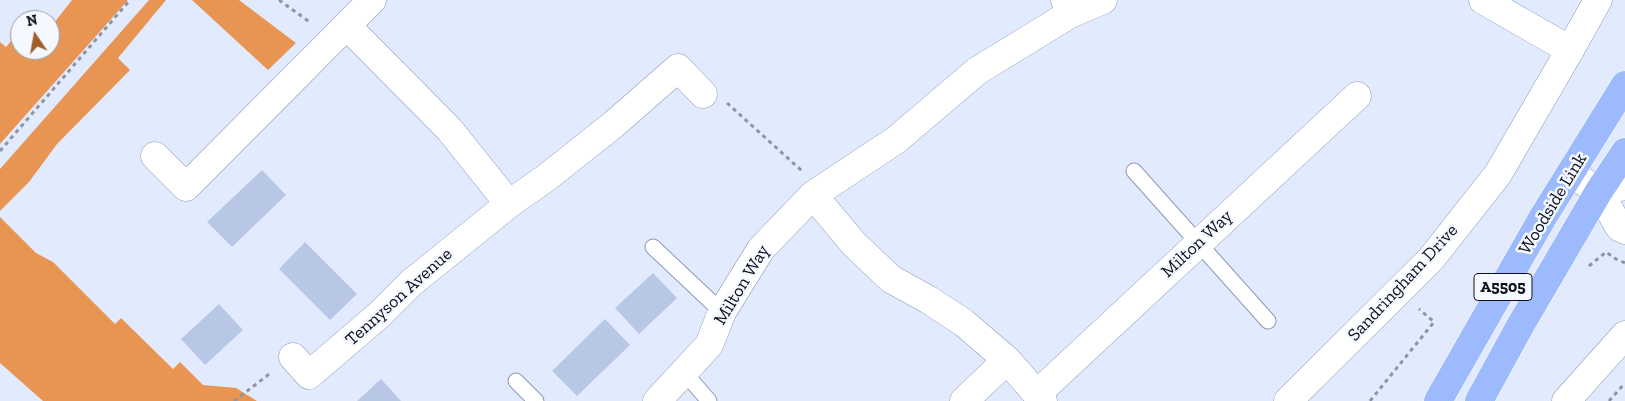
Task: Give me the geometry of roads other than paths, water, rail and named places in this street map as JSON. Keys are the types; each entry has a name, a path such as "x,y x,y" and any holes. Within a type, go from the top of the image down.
{"main road":[{"name":"Woodside Link","path":"1438,401 1543,217 1625,85"},
{"name":"Woodside Link","path":"1479,401 1520,326 1612,188 1625,152"}],"street":[{"path":"155,156 186,187 372,0"},
{"name":"Milton Way","path":"657,401 709,345 722,312 761,249 813,196 896,140 977,71 1068,7 1102,0"},
{"path":"1484,0 1570,50"},
{"name":"Sandringham Drive","path":"1288,401 1431,258 1498,174 1598,0"},
{"path":"346,26 450,129 509,204"},
{"name":"Tennyson Avenue","path":"293,357 309,376 379,315 412,283 509,204 546,178 614,124 678,68 703,94"},
{"name":"Milton Way","path":"813,196 854,244 891,279 929,300 964,323 1007,360 1040,397 1199,243 1357,96"},
{"path":"1571,174 1612,188 1620,227 1625,230"},
{"path":"1566,401 1625,335"},
{"path":"964,401 1007,360"}],"lane":[{"path":"1134,171 1268,322"},
{"path":"653,247 722,312"},
{"path":"684,372 710,401"},
{"path":"516,381 536,401"}]}
